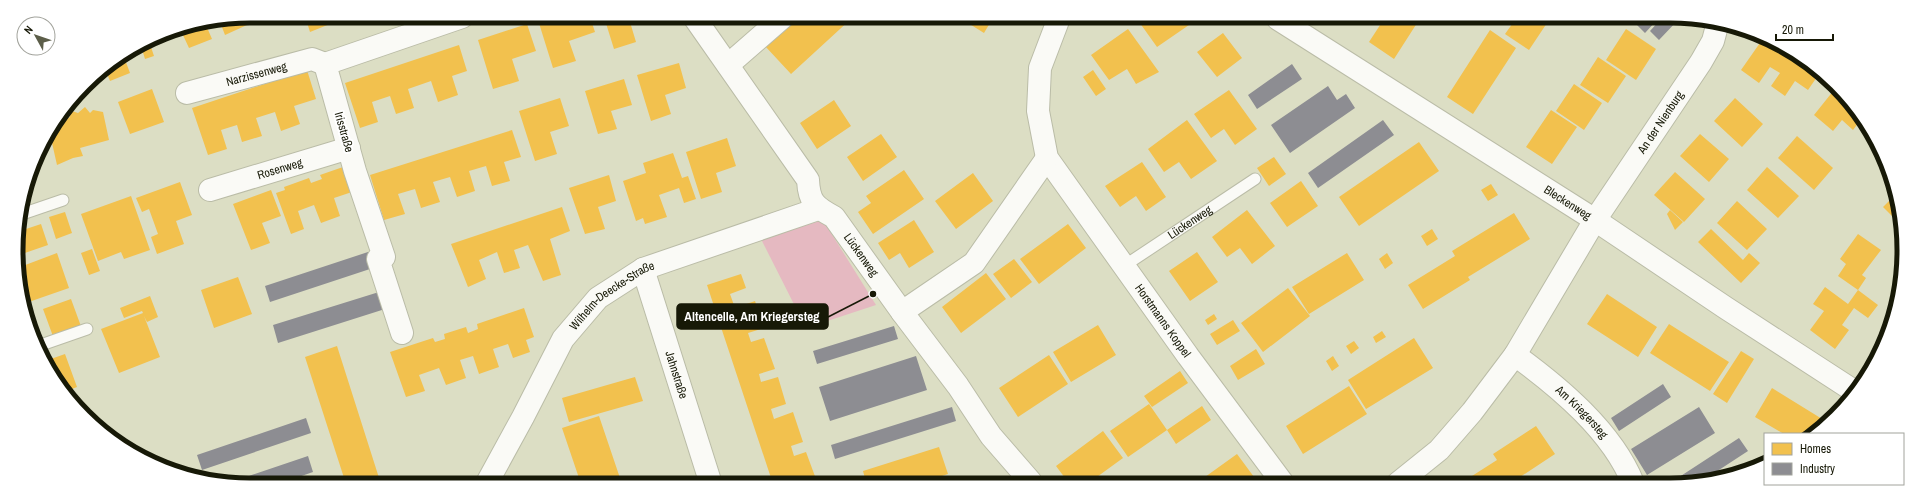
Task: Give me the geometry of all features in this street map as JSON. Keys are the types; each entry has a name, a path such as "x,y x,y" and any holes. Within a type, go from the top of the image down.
{"street":[{"path":"325,64 445,23"},
{"path":"698,23 808,180 809,195 818,209"},
{"path":"728,65 776,23"},
{"name":"Horstmanns Koppel","path":"1057,23 1040,68 1038,110 1046,158 1279,478"},
{"name":"Bleckenweg","path":"1284,23 1595,220 1850,389"},
{"name":"An der Nienburg","path":"1595,220 1701,62 1713,41 1716,28"},
{"name":"Narzissenweg","path":"187,93 312,59 325,64"},
{"name":"Irisstraße","path":"325,64 349,148 384,257 378,259 402,333"},
{"name":"Rosenweg","path":"210,190 349,148"},
{"path":"902,312 974,263 1046,158"},
{"name":"Wilhelm-Deecke-Straße","path":"490,478 563,339 598,298 643,269 818,209"},
{"name":"Lückenweg","path":"818,209 834,217 902,312 958,386 991,436 1028,478"},
{"path":"1403,478 1439,450 1472,412 1515,354 1595,220"},
{"name":"Jahnstraße","path":"643,269 709,478"},
{"name":"Am Kriegersteg","path":"1515,354 1547,378 1585,413 1626,467 1631,478"}],"lane":[{"name":"Lückenweg","path":"1124,266 1255,179"},
{"path":"26,213 63,200"},
{"path":"43,344 87,330"}],"shaded area":[{"path":"823,220 876,305 806,328 761,239"}],"building: Homes":[{"path":"246,23 247,25 225,35 221,25"},
{"path":"307,23 332,23 310,32"},
{"path":"539,23 592,23 595,32 569,41 576,61 553,68"},
{"path":"606,23 630,23 636,42 614,49"},
{"path":"790,23 847,23 791,74 765,46"},
{"path":"968,23 990,23 984,33"},
{"path":"1140,23 1187,23 1189,25 1157,47"},
{"path":"1381,23 1417,23 1394,59 1369,42"},
{"path":"1513,23 1547,23 1529,50 1505,34"},
{"path":"527,24 536,51 512,59 519,81 493,89 478,40"},
{"path":"207,27 212,39 189,48 182,34"},
{"path":"1128,29 1159,72 1136,84 1127,69 1109,80 1091,55"},
{"path":"1626,29 1656,49 1636,80 1606,60"},
{"path":"1490,30 1516,48 1473,114 1447,97"},
{"path":"1223,33 1242,58 1217,77 1197,52"},
{"path":"1761,42 1796,61 1817,77 1808,90 1795,81 1785,96 1771,86 1780,73 1770,67 1759,83 1741,70"},
{"path":"459,45 467,71 452,76 458,95 438,102 431,81 408,89 414,108 396,114 390,96 372,102 378,122 360,128 345,83"},
{"path":"151,46 154,56 145,59 142,50"},
{"path":"1598,57 1626,76 1608,103 1580,85"},
{"path":"125,60 130,73 110,81 107,74"},
{"path":"679,63 686,88 665,95 671,114 651,121 637,75"},
{"path":"307,70 316,99 294,106 300,124 281,131 275,112 256,118 262,136 242,142 237,125 221,130 227,149 208,155 192,108"},
{"path":"1093,70 1106,89 1096,96 1083,77"},
{"path":"624,79 632,105 611,111 617,129 598,134 585,91"},
{"path":"1574,84 1602,103 1584,130 1556,111"},
{"path":"152,89 164,122 130,134 118,102"},
{"path":"1229,90 1257,129 1235,145 1224,129 1211,138 1194,114"},
{"path":"1832,92 1841,100 1858,123 1853,130 1842,120 1833,131 1814,115"},
{"path":"560,98 569,126 550,132 557,154 535,161 519,111"},
{"path":"1735,98 1763,124 1742,147 1714,121"},
{"path":"834,100 851,126 817,149 800,123"},
{"path":"85,107 90,113 93,110 103,112 109,140 80,148 83,156 73,158 57,165 51,140 57,130 60,130 59,127 62,122 70,117 69,113 71,111 78,113"},
{"path":"1551,110 1577,127 1552,164 1526,147"},
{"path":"1187,120 1217,161 1191,179 1179,162 1164,172 1148,149"},
{"path":"512,130 521,157 504,162 510,181 492,186 486,166 469,171 475,191 457,197 450,177 433,182 440,202 421,208 415,189 398,194 405,214 384,220 370,175"},
{"path":"881,134 897,157 863,181 847,157"},
{"path":"1700,134 1729,159 1709,182 1680,156"},
{"path":"1797,136 1833,168 1814,190 1778,158"},
{"path":"727,138 736,166 716,173 722,192 701,199 686,152"},
{"path":"1419,142 1439,171 1359,226 1339,197"},
{"path":"673,153 682,178 688,176 696,199 684,203 679,188 659,195 667,217 645,224 643,218 636,221 623,181 646,173 643,163"},
{"path":"1274,157 1286,174 1269,186 1257,168"},
{"path":"1142,162 1166,197 1146,211 1136,196 1120,207 1105,186"},
{"path":"343,167 352,192 334,198 340,216 321,223 314,205 298,211 304,229 291,234 276,193 285,190 284,187 309,178 311,183 322,179 320,175"},
{"path":"1767,167 1799,196 1778,218 1747,190"},
{"path":"904,170 924,199 873,234 858,212 871,203 866,196"},
{"path":"1675,172 1705,199 1684,222 1654,195"},
{"path":"973,173 993,201 956,229 935,201"},
{"path":"609,175 616,201 598,207 605,229 585,234 569,188"},
{"path":"1301,181 1318,206 1287,227 1270,203"},
{"path":"180,182 192,215 176,221 184,244 157,254 151,237 158,234 149,209 142,212 136,198"},
{"path":"1491,184 1498,195 1488,201 1481,190"},
{"path":"271,190 281,216 262,223 270,243 251,250 233,204"},
{"path":"131,196 150,250 124,259 121,252 98,261 81,214"},
{"path":"1891,199 1895,219 1883,207"},
{"path":"1737,201 1767,229 1747,250 1717,223"},
{"path":"562,207 570,231 550,239 561,275 543,281 528,245 514,250 520,268 504,273 497,252 479,260 486,279 468,287 451,244"},
{"path":"1247,210 1275,246 1252,264 1240,248 1227,257 1212,237"},
{"path":"1670,210 1683,222 1675,230 1667,214"},
{"path":"65,212 72,233 56,239 49,217"},
{"path":"1514,213 1530,239 1468,277 1470,280 1423,309 1408,285 1455,256 1452,251"},
{"path":"914,220 934,252 909,268 900,253 889,260 878,243"},
{"path":"41,224 48,245 23,254 24,230"},
{"path":"1068,224 1086,248 1039,284 1020,259"},
{"path":"1432,229 1438,239 1427,246 1421,236"},
{"path":"1711,229 1743,260 1749,253 1760,263 1741,283 1698,242"},
{"path":"1858,234 1881,250 1862,275 1866,278 1858,290 1838,276 1846,264 1840,259"},
{"path":"92,249 100,271 89,275 81,253"},
{"path":"1197,252 1218,282 1190,301 1169,271"},
{"path":"57,253 69,288 29,302 23,266"},
{"path":"1347,253 1364,280 1309,314 1292,287"},
{"path":"1387,253 1393,263 1385,269 1379,259"},
{"path":"1014,259 1032,282 1011,298 993,274"},
{"path":"986,273 1006,299 961,333 942,307"},
{"path":"741,274 746,288 730,294 735,308 755,301 764,328 748,333 751,342 764,338 775,369 759,374 761,382 778,377 786,404 771,409 774,419 793,412 803,442 791,446 794,456 806,452 816,478 771,478 707,285"},
{"path":"238,277 252,314 214,328 201,290"},
{"path":"1825,287 1848,304 1858,290 1878,305 1868,318 1854,308 1842,325 1849,330 1835,349 1810,330 1824,311 1813,304"},
{"path":"1288,288 1310,316 1263,352 1241,323"},
{"path":"1607,294 1657,327 1638,357 1587,324"},
{"path":"150,296 158,317 147,322 144,316 160,357 119,373 101,329 143,313 142,311 124,318 120,308"},
{"path":"71,299 82,329 54,339 43,309"},
{"path":"524,308 534,337 526,340 530,352 513,358 508,344 493,349 499,367 479,374 473,356 460,360 466,378 446,385 439,368 419,375 425,391 406,397 390,352 433,338 435,342 445,339 444,334 466,327 468,333 478,329 477,324"},
{"path":"1214,314 1217,319 1208,325 1205,320"},
{"path":"1233,320 1240,331 1217,345 1210,334"},
{"path":"1669,324 1729,362 1710,391 1650,353"},
{"path":"1098,325 1116,355 1071,382 1053,352"},
{"path":"1382,331 1386,337 1376,343 1373,337"},
{"path":"1414,338 1433,368 1366,409 1348,380"},
{"path":"1354,341 1359,348 1351,354 1346,346"},
{"path":"337,346 379,478 344,478 305,357"},
{"path":"1256,349 1265,364 1238,380 1230,366"},
{"path":"1741,351 1754,359 1727,403 1713,394"},
{"path":"65,354 77,387 70,390 50,359"},
{"path":"1049,355 1068,384 1018,417 999,388"},
{"path":"1333,356 1339,366 1332,371 1326,361"},
{"path":"1180,371 1188,383 1152,407 1144,396"},
{"path":"635,377 643,401 569,422 562,398"},
{"path":"1349,386 1367,414 1303,454 1286,426"},
{"path":"1772,388 1823,419 1805,433 1782,433 1755,417"},
{"path":"1149,404 1167,430 1128,457 1110,431"},
{"path":"1202,406 1211,420 1176,444 1167,430"},
{"path":"599,416 620,478 579,478 562,428"},
{"path":"1536,426 1555,454 1519,478 1469,478 1497,460 1493,454"},
{"path":"1103,431 1123,458 1096,478 1065,478 1056,466"},
{"path":"939,447 948,474 936,478 865,478 863,471"},
{"path":"1237,454 1255,478 1204,478"}],"building: Industry":[{"path":"1635,23 1654,23 1645,33"},
{"path":"1657,23 1675,23 1659,40 1650,31"},
{"path":"1292,64 1302,79 1257,109 1248,95"},
{"path":"1328,86 1337,100 1346,94 1355,108 1290,153 1271,125"},
{"path":"1383,120 1394,135 1318,188 1308,173"},
{"path":"368,252 373,268 270,302 265,286"},
{"path":"379,292 385,309 278,343 273,325"},
{"path":"894,326 898,339 817,364 813,351"},
{"path":"916,356 927,390 830,421 819,387"},
{"path":"1663,384 1671,397 1619,431 1611,418"},
{"path":"952,407 956,421 835,459 831,445"},
{"path":"1699,407 1715,433 1647,475 1631,449"},
{"path":"306,418 311,433 202,470 197,455"},
{"path":"1739,438 1748,451 1712,474 1678,478"},
{"path":"308,456 313,472 296,478 243,478"}],"place":[{"name":"Altencelle, Am Kriegersteg","path":"873,294"}]}
